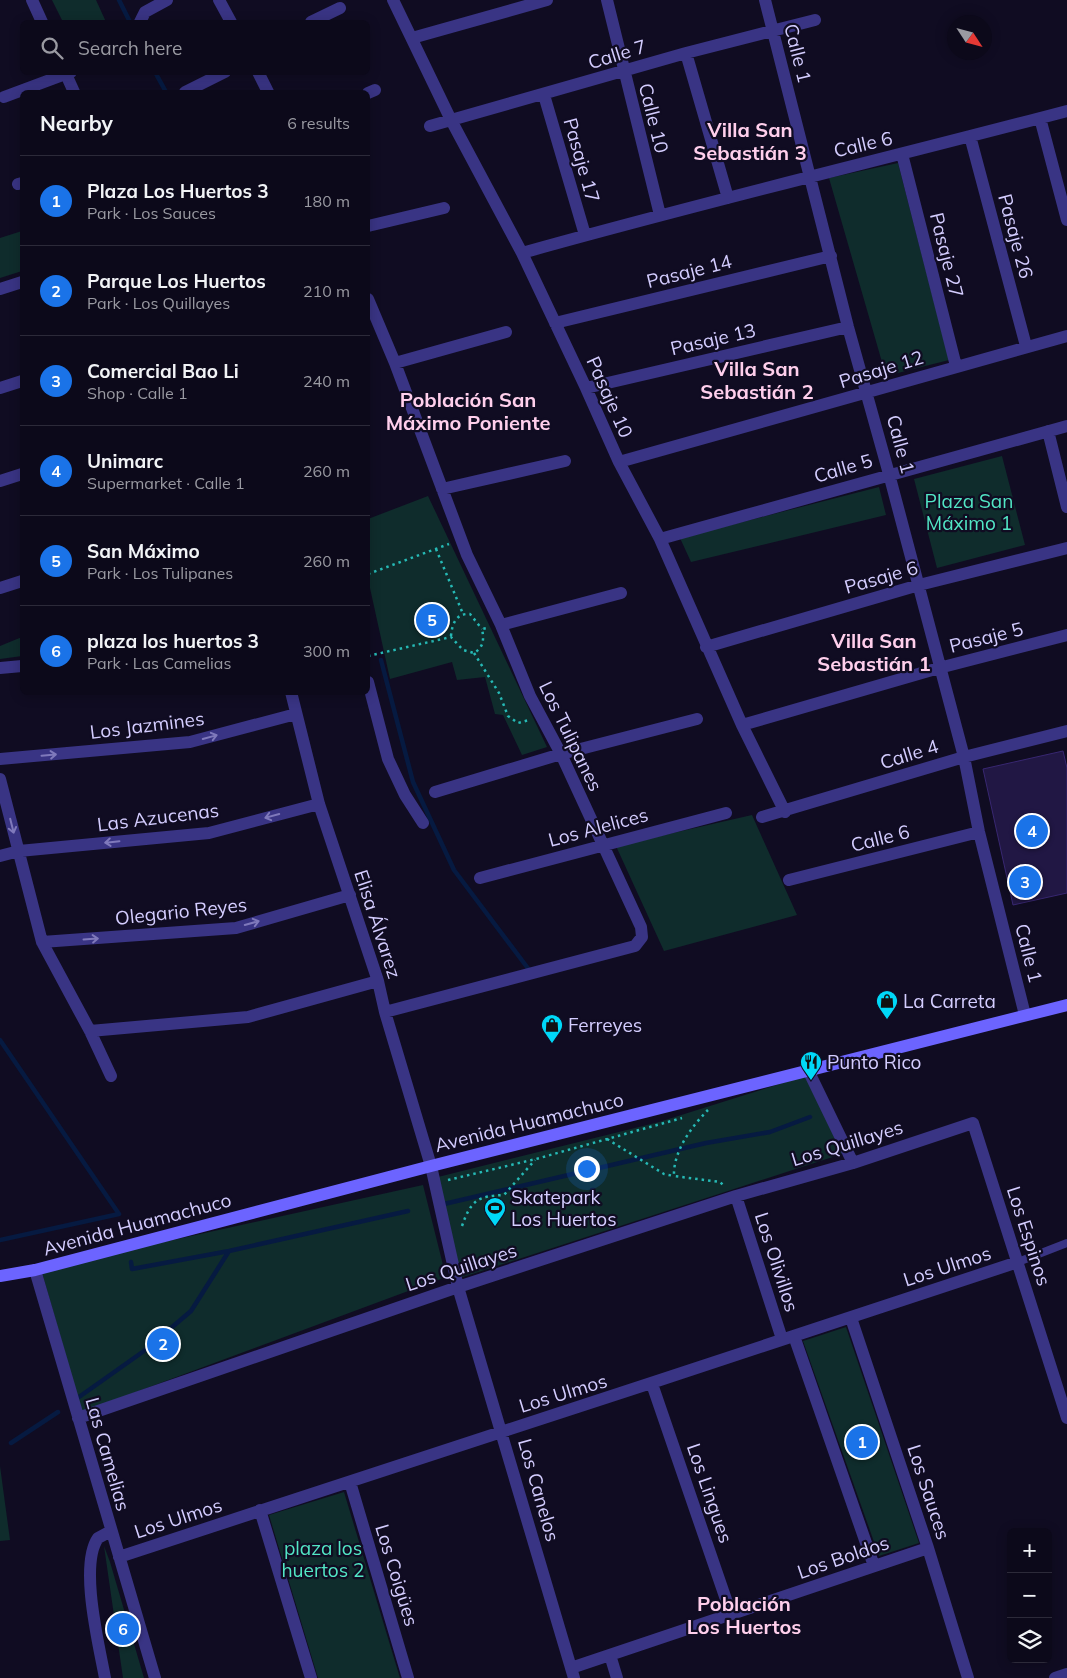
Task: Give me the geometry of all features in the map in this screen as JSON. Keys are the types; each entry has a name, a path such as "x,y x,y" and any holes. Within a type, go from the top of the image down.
{"main road":[{"name":"Avenida Huamachuco","path":"0,1276 35,1270 431,1166 1067,1005"}],"street":[{"path":"32,0 41,20"},
{"path":"142,17 167,0"},
{"path":"219,0 230,20"},
{"name":"Pasaje 10","path":"393,0 451,120 522,253 586,388 618,462 660,540 706,647 785,812"},
{"path":"412,38 546,0"},
{"name":"Calle 10","path":"607,0 660,215"},
{"name":"Calle 1","path":"765,0 848,327 868,394 964,757 980,832 1025,1015"},
{"path":"315,20 340,8"},
{"name":"Calle 7","path":"430,126 686,53 815,20"},
{"path":"686,53 728,198"},
{"path":"22,90 62,75"},
{"path":"68,75 73,90"},
{"path":"189,90 219,75"},
{"path":"260,75 267,90"},
{"path":"4,97 20,91"},
{"name":"Pasaje 17","path":"544,95 585,235"},
{"name":"Calle 6","path":"522,253 810,175 902,154 1067,111"},
{"path":"1040,118 1067,220"},
{"name":"Pasaje 26","path":"970,136 1026,346"},
{"name":"Pasaje 27","path":"902,154 956,366"},
{"path":"370,226 444,208"},
{"name":"Pasaje 14","path":"555,323 831,256"},
{"path":"0,289 20,283"},
{"name":"Los Tulipanes","path":"370,304 395,363 462,539 501,625 530,696 561,754 642,927 642,938 635,946 385,1012"},
{"name":"Pasaje 13","path":"586,388 848,327"},
{"path":"395,363 506,332"},
{"name":"Pasaje 12","path":"618,462 868,394 956,366 1067,336"},
{"path":"0,388 20,382"},
{"name":"Calle 5","path":"660,540 889,474 1067,426"},
{"path":"1048,431 1067,507"},
{"path":"442,489 565,461"},
{"path":"0,481 20,475"},
{"name":"Pasaje 6","path":"706,647 919,585 1067,548"},
{"path":"0,588 20,582"},
{"path":"501,625 621,593"},
{"name":"Pasaje 5","path":"742,725 939,668 1067,635"},
{"path":"0,668 20,666"},
{"path":"370,690 388,759 405,796 423,823"},
{"name":"Elisa Álvarez","path":"292,695 319,804 378,981 385,1012 431,1166"},
{"name":"Los Jazmines","path":"0,759 190,742 296,714"},
{"path":"435,792 561,754 697,719"},
{"name":"Calle 4","path":"762,817 785,812 964,757 1067,731"},
{"path":"0,779 42,942 90,1031 111,1076"},
{"name":"Las Azucenas","path":"0,856 19,851 209,832 319,804"},
{"name":"Los Alelices","path":"480,878 726,813"},
{"name":"Calle 6","path":"789,880 980,832"},
{"name":"Olegario Reyes","path":"42,942 236,928 350,895"},
{"path":"90,1031 248,1017 378,981"},
{"path":"808,1070 853,1163"},
{"name":"Los Quillayes","path":"78,1418 458,1287 736,1196 853,1163 973,1123"},
{"name":"Los Espinos","path":"973,1123 1067,1418"},
{"name":"Los Canelos","path":"431,1166 458,1287 572,1673"},
{"name":"Los Olivillos","path":"736,1196 788,1337"},
{"name":"Los Ulmos","path":"119,1557 652,1384 788,1337 1018,1262"},
{"name":"Las Camelias","path":"35,1270 155,1678"},
{"name":"Los Sauces","path":"851,1318 928,1548 968,1678"},
{"path":"788,1337 874,1566"},
{"name":"Los Lingues","path":"652,1384 732,1614"},
{"name":"Los Coigües","path":"350,1482 408,1678"},
{"path":"260,1510 310,1678"},
{"path":"104,1678 93,1609 91,1554 98,1538 112,1531"},
{"name":"Los Boldos","path":"572,1673 610,1655 928,1548"},
{"path":"610,1655 617,1678"},
{"path":"1055,1678 1067,1674"}],"lane":[{"path":"1018,1262 1067,1243"}],"path":[{"path":"370,573 462,539"},
{"path":"436,549 463,614"},
{"path":"463,614 470,614 482,629 483,640 478,650 474,652 463,650 450,637 452,625 457,617 463,614"},
{"path":"482,629 501,625"},
{"path":"370,656 450,637"},
{"path":"474,652 499,693 508,716 518,723 541,718"},
{"path":"698,1113 717,1108"},
{"path":"674,1176 674,1163 686,1138 707,1111"},
{"path":"448,1188 446,1180 536,1159 689,1116"},
{"path":"607,1140 664,1174 720,1182 736,1196"},
{"path":"462,1226 468,1208 484,1196 504,1195 536,1159"}],"green space":[{"path":"52,0 96,0 105,20 62,20"},
{"path":"898,163 949,360 886,376 829,178"},
{"path":"20,232 20,272 0,278 0,238"},
{"name":"Plaza San Máximo 1","path":"1002,456 1025,545 937,568 914,479"},
{"path":"879,487 886,515 691,562 680,538"},
{"path":"428,496 547,747 522,755 503,715 495,714 485,677 457,680 452,662 390,679 370,588 370,518"},
{"path":"20,638 20,656 0,659 0,646"},
{"path":"752,815 797,915 664,951 616,846"},
{"path":"808,1075 848,1152 460,1278 438,1177 659,1122"},
{"path":"423,1185 446,1277 82,1412 41,1269"},
{"path":"846,1327 919,1543 879,1556 803,1341"},
{"path":"0,1466 10,1540 0,1541"},
{"name":"plaza los huertos 2","path":"344,1492 400,1678 318,1678 269,1515"},
{"path":"104,1546 110,1562 144,1678 123,1678"}],"building":[{"path":"1063,751 1067,768 1067,893 1013,905 983,769"}],"waterway":[{"path":"119,0 129,20"},
{"path":"157,75 165,90"},
{"path":"381,660 413,782 454,870 530,971"},
{"path":"0,1040 119,1214 0,1240"},
{"path":"444,1204 706,1143 770,1132 810,1117"},
{"path":"131,1262 132,1269 229,1251 408,1211"},
{"path":"79,1397 144,1351 191,1311 229,1251"},
{"path":"11,1443 58,1412"}],"place":[{"name":"San Máximo","path":"432,620"},
{"name":"Unimarc","path":"1032,831"},
{"name":"Comercial Bao Li","path":"1025,882"},
{"name":"La Carreta","path":"887,1020"},
{"name":"Ferreyes","path":"552,1044"},
{"name":"Punto Rico","path":"811,1081"},
{"name":"Skatepark Los Huertos","path":"495,1227"},
{"name":"Parque Los Huertos","path":"163,1344"},
{"name":"Plaza Los Huertos 3","path":"862,1442"},
{"name":"plaza los huertos 3","path":"123,1629"}],"district":[{"name":"Villa San Sebastián 3","path":"750,140"},
{"name":"Villa San Sebastián 2","path":"757,380"},
{"name":"Población San Máximo Poniente","path":"468,410"},
{"name":"Villa San Sebastián 1","path":"874,652"},
{"name":"Población Los Huertos","path":"744,1614"}]}
